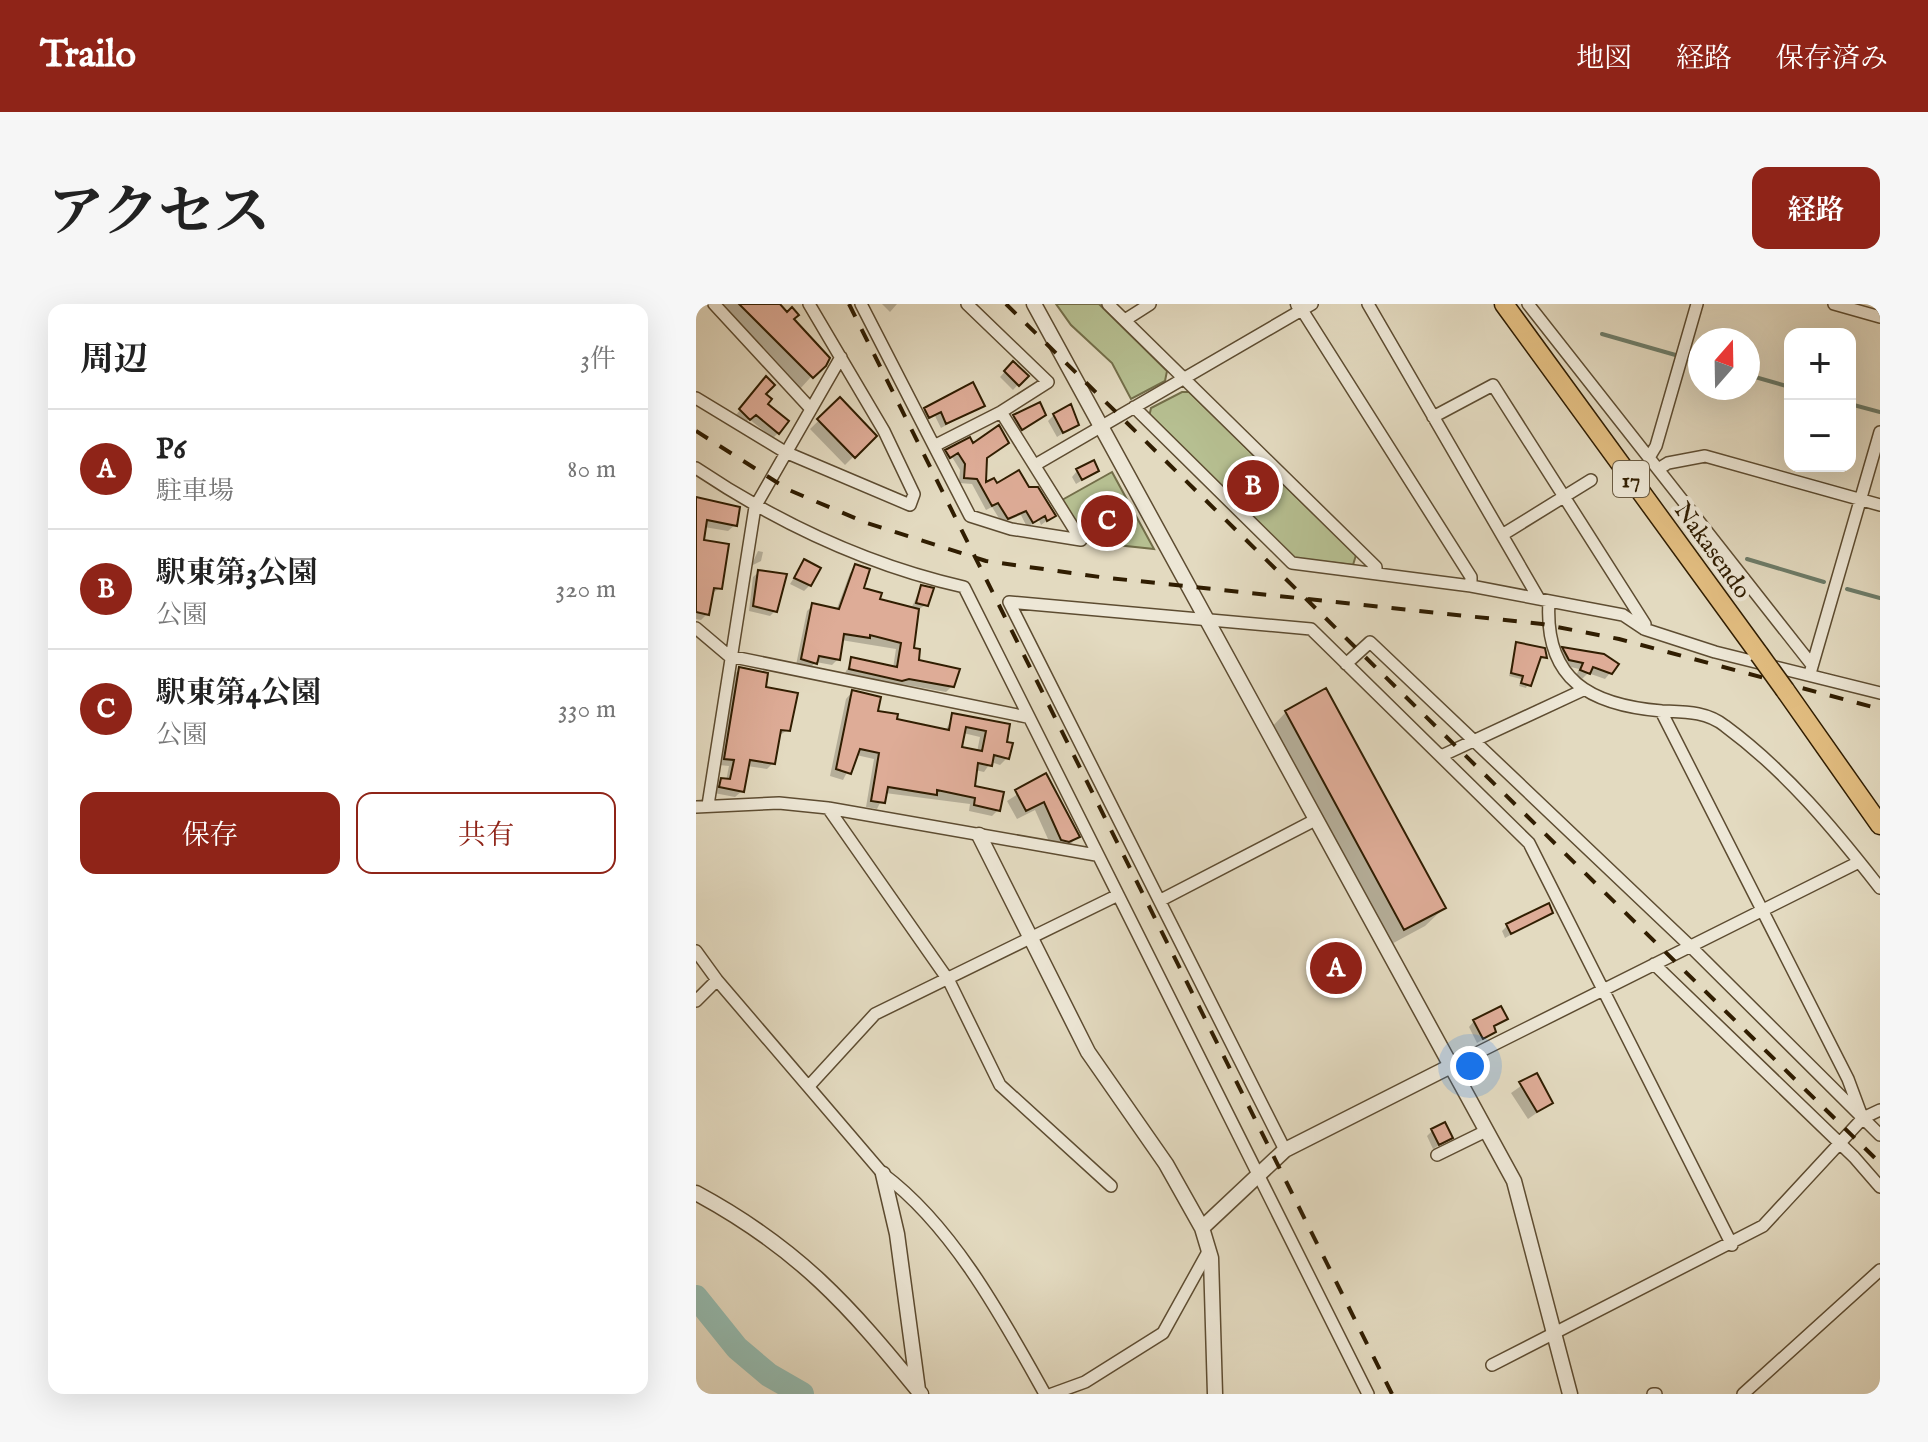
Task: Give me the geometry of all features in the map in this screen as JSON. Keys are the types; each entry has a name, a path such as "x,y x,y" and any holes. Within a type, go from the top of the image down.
{"highway":[{"name":"Nakasendo","path":"1504,304 1880,825"}],"street":[{"path":"714,304 811,409"},
{"path":"696,398 785,452 910,505 914,494 884,431 809,304"},
{"path":"861,304 970,516 1011,529 1081,540 1001,412"},
{"path":"934,446 1001,412 1048,382 967,304"},
{"path":"1034,304 1514,1181 1552,1336 1570,1394"},
{"path":"1108,304 1376,567 1376,573"},
{"path":"1125,320 1150,304"},
{"path":"1368,304 1502,535 1544,600 1547,630 1556,655 1581,691 1619,703 1661,711 1692,711 1723,724 1812,803 1880,888"},
{"path":"1528,304 1660,468 1811,669"},
{"path":"1650,456 1656,446 1697,304"},
{"path":"1834,304 1880,317"},
{"path":"1035,465 1102,424 1188,380 1304,306 1471,577 1471,586"},
{"path":"841,357 755,507 702,806 779,803 828,808 1096,855"},
{"path":"1433,417 1493,385 1645,624 1644,629"},
{"path":"1134,407 1292,563 1471,586 1623,615 1644,629 1715,652 1811,669 1880,693"},
{"path":"1811,669 1880,432"},
{"path":"1660,468 1668,463 1705,456 1880,505"},
{"path":"696,468 755,507 843,549 925,578 964,587 1116,896 1368,1394"},
{"path":"1502,535 1591,480"},
{"path":"1285,1150 1009,602 1211,623 1311,629 1529,843 1732,1245"},
{"path":"696,628 729,656 1027,717"},
{"path":"1346,664 1370,642 1690,946 1880,1135"},
{"path":"1441,756 1581,691"},
{"path":"1661,711 1848,1079 1863,1118"},
{"path":"828,808 949,981 1000,1085 1111,1186"},
{"path":"1161,900 1317,819"},
{"path":"979,835 1088,1052 1166,1164 1202,1228 1209,1250 1214,1300 1215,1394"},
{"path":"1202,1228 1285,1150 1859,862"},
{"path":"809,1086 875,1014 949,981 1116,896"},
{"path":"696,951 717,980 883,1174 906,1191 927,1214 991,1300 1045,1394"},
{"path":"1654,964 1840,1144 1880,1187"},
{"path":"696,1001 717,980"},
{"path":"1492,1365 1732,1245 1763,1226 1863,1118 1880,1110"},
{"path":"1437,1155 1486,1131"},
{"path":"883,1174 897,1234 919,1393"},
{"path":"696,1193 740,1217 826,1284 868,1327 919,1393"},
{"path":"1052,1394 1085,1382 1163,1333 1209,1250"},
{"path":"1743,1394 1880,1270"}],"green space":[{"path":"1056,304 1099,304 1167,371 1165,381 1131,399 1112,363 1071,325"},
{"path":"1182,392 1189,392 1356,555 1353,565 1294,558 1149,417 1151,408"},
{"path":"1112,472 1154,549 1089,542 1062,500"}],"building":[{"path":"739,304 780,304 787,312 792,307 799,315 794,319 830,358 826,366 813,378"},
{"path":"1013,361 1029,376 1019,386 1004,371"},
{"path":"766,376 775,385 766,394 772,399 768,404 789,421 779,434 756,415 750,420 739,409"},
{"path":"973,382 985,406 946,424 941,412 929,418 924,408"},
{"path":"840,397 877,436 855,458 817,419"},
{"path":"1040,402 1046,415 1022,430 1013,415"},
{"path":"1071,404 1079,425 1063,433 1053,414"},
{"path":"999,425 1009,443 987,458 986,482 994,478 997,483 1019,470 1029,487 1038,487 1056,516 1047,521 1045,516 1033,523 1026,511 1008,519 998,503 992,506 977,479 964,478 965,464 958,453 950,458 945,450 970,437 973,443"},
{"path":"1094,460 1099,471 1082,480 1076,469"},
{"path":"696,497 740,507 737,526 707,520 704,540 729,544 722,589 714,588 709,615 696,612"},
{"path":"804,559 821,568 811,586 794,578"},
{"path":"855,564 870,569 864,588 882,593 880,599 919,609 914,648 920,649 919,660 960,669 954,687 909,679 902,681 849,669 851,657 897,667 901,643 870,635 870,638 844,634 840,660 819,656 817,664 801,659 812,603 839,609"},
{"path":"758,570 787,574 777,612 753,606"},
{"path":"921,585 934,588 928,606 916,603"},
{"path":"1516,642 1545,648 1547,658 1541,657 1531,686 1521,683 1523,676 1511,673"},
{"path":"1562,647 1604,654 1619,664 1612,674 1593,667 1590,674 1580,670 1583,663 1569,660"},
{"path":"739,667 768,673 766,687 798,693 790,731 781,730 775,764 750,760 744,792 719,787 721,778 730,779 734,760 724,759"},
{"path":"1326,688 1446,908 1404,930 1285,711"},
{"path":"852,690 881,697 878,711 898,714 897,719 949,730 952,713 1010,724 1007,742 1013,743 1009,759 994,755 992,766 978,763 975,786 1004,792 1000,811 974,805 975,798 937,790 937,795 888,787 885,803 871,801 879,753 860,749 851,774 836,769","holes":["966,727 986,731 982,751 962,747"]},
{"path":"1046,773 1080,837 1069,842 1061,840 1044,802 1026,811 1015,790"},
{"path":"1549,903 1553,913 1511,934 1506,924"},
{"path":"1501,1006 1508,1019 1494,1026 1496,1032 1483,1039 1473,1020"},
{"path":"1537,1073 1553,1103 1537,1112 1519,1082"},
{"path":"1445,1122 1453,1138 1439,1145 1431,1129"}],"waterway":[{"path":"1602,334 1688,359"},
{"path":"1760,378 1784,385"},
{"path":"1856,406 1880,412"},
{"path":"1747,559 1824,582"},
{"path":"1847,589 1880,598"},
{"path":"696,1297 737,1348 769,1375 802,1394"}],"railway":[{"path":"849,304 1392,1394"},
{"path":"1006,304 1880,1163"},
{"path":"696,431 789,490 864,522 986,561 1100,577 1542,624 1619,639 1880,709"}],"place":[{"name":"駅東第3公園","path":"1253,486"},
{"name":"駅東第4公園","path":"1107,521"},
{"name":"P6","path":"1336,968"}]}
